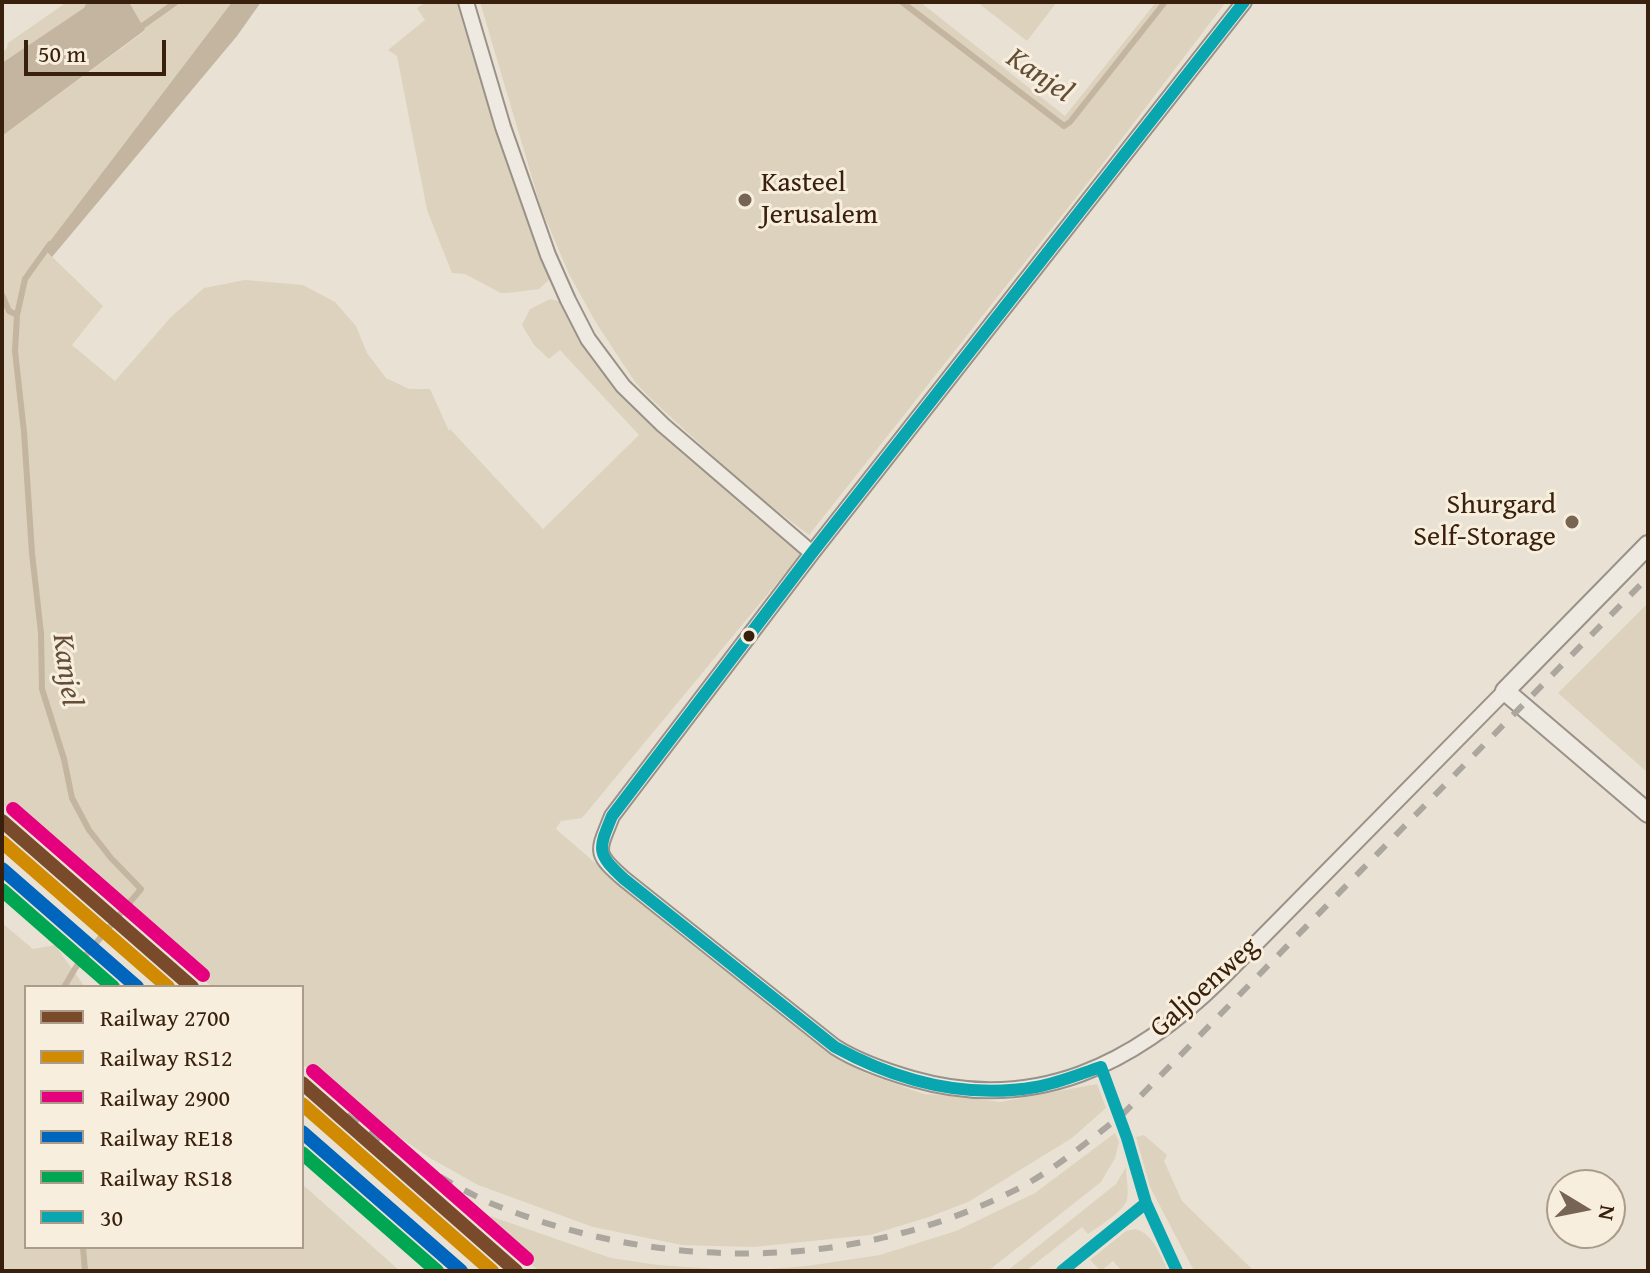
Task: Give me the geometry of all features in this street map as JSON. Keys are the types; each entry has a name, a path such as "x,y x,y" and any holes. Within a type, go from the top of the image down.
{"street":[{"path":"466,2 503,127 548,255 588,339 623,386 663,425 812,553 1244,2"},
{"name":"Galjoenweg","path":"812,553 612,816 601,845 602,855 605,862 624,879 835,1047 894,1074 947,1087 993,1090 1036,1087 1101,1067 1176,1020 1648,545"},
{"path":"1505,691 1648,813"}],"shaded area":[{"path":"67,2 87,2 85,8 2,63 2,53 8,43"},
{"path":"87,2 129,2 145,30 2,136 2,63 84,8"},
{"path":"129,2 232,2 44,249 103,306 72,345 115,381 171,317 204,288 245,280 303,285 335,302 356,326 367,353 386,378 409,389 430,389 449,431 543,529 639,435 560,350 549,359 534,345 522,325 530,309 550,299 563,302 584,344 622,394 800,550 800,557 792,573 786,572 582,818 561,821 556,829 673,930 826,1051 865,1073 924,1094 1000,1102 1097,1084 1106,1108 1072,1138 968,1202 870,1235 753,1247 682,1245 593,1227 478,1185 430,1158 342,1098 304,1066 304,985 210,985 2,804 2,136 145,31"},
{"path":"232,2 261,2 237,36 52,257 44,249"},
{"path":"426,2 460,2 551,278 539,289 501,293 465,274 452,273 427,210 397,56 388,50 425,20 417,8"},
{"path":"480,2 920,2 1065,116 1156,2 1226,2 1101,166 809,535 752,492 650,398 635,382 595,321 569,274 541,208"},
{"path":"977,2 1057,2 1027,41"},
{"path":"1648,603 1648,773 1558,693"},
{"path":"2,923 33,949 55,945 84,985 24,985 24,1249 304,1249 304,1186 400,1271 2,1271"},
{"path":"1115,1133 1119,1142 1115,1158 1101,1182 988,1271 744,1271 880,1255 956,1231 1035,1193"},
{"path":"1144,1135 1167,1155 1164,1161 1182,1201 1254,1271 1194,1271 1150,1187 1136,1137"},
{"path":"1126,1167 1127,1200 1116,1214 1088,1234 1082,1227 1026,1271 1007,1271 1116,1184"},
{"path":"457,1200 487,1215 611,1258 744,1271 539,1271"},
{"path":"1135,1229 1152,1240 1168,1271 1122,1271 1113,1261 1101,1271 1090,1260 1126,1231"}],"waterway":[{"path":"136,25 141,27 176,2"},
{"name":"Kanjel","path":"902,2 1064,126 1165,2"},
{"name":"Kanjel","path":"50,244 25,279 17,315 15,351 41,633 42,689 64,759 72,798 89,830 141,889 76,967 65,985"},
{"path":"2,295 9,311 17,315"},
{"name":"Kanjel","path":"83,1249 85,1271"}],"railway":[{"path":"304,1083 393,1147 440,1177 490,1203 556,1226 623,1242 691,1251 760,1253 828,1248 895,1235 961,1214 1038,1177 1123,1114 1648,577"}],"rail line":[{"name":"2900","path":"13,809 203,975"},
{"name":"2700","path":"2,821 190,985"},
{"name":"RS12","path":"2,842 166,985"},
{"name":"RE18","path":"2,869 135,985"},
{"name":"RS18","path":"2,890 111,985"},
{"name":"2900","path":"313,1071 527,1259"},
{"name":"2700","path":"304,1085 516,1271"},
{"name":"RS12","path":"304,1106 492,1271"},
{"name":"RE18","path":"304,1134 461,1271"},
{"name":"RS18","path":"304,1155 437,1271"}],"transit line":[{"name":"30","path":"1101,1067 1036,1087 984,1091 907,1078 859,1059 835,1047 624,879 604,857 602,844 612,816 812,553 1244,2"},
{"name":"30","path":"1101,1067 1146,1203 1177,1271"},
{"name":"30","path":"1062,1271 1146,1203"}],"place":[{"name":"Kasteel Jerusalem","path":"745,200"},
{"name":"Shurgard Self-Storage","path":"1572,522"}]}
